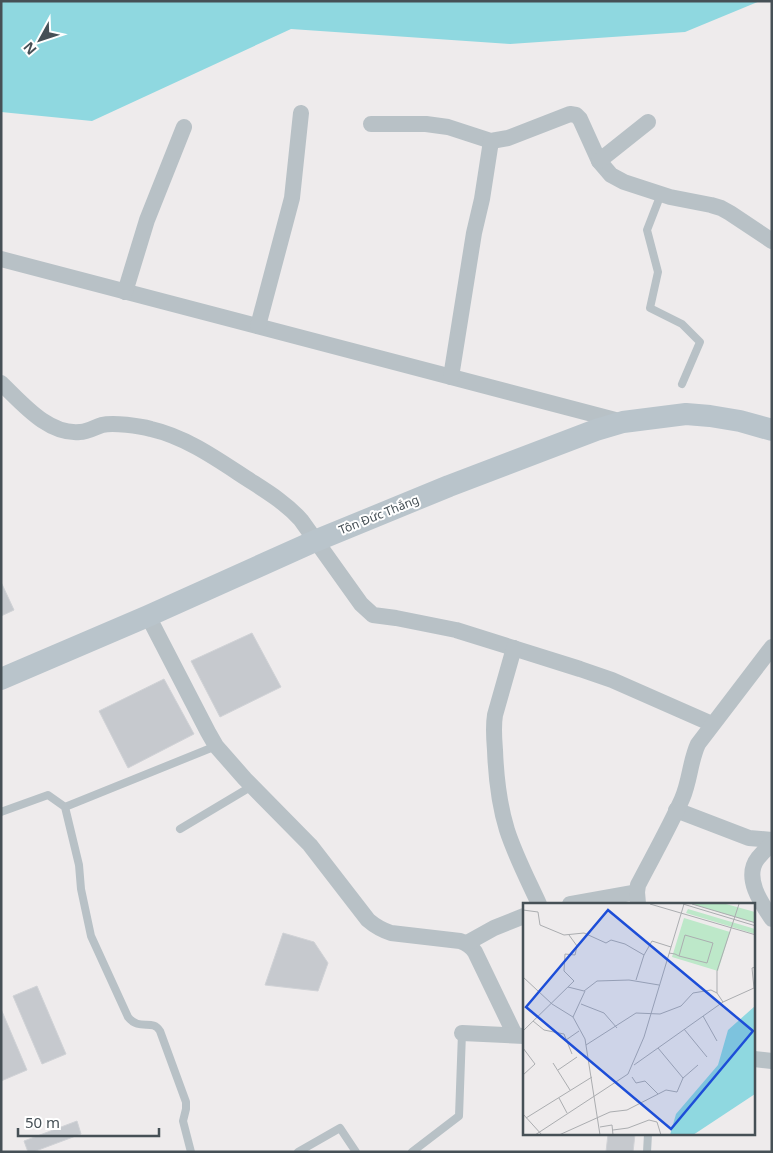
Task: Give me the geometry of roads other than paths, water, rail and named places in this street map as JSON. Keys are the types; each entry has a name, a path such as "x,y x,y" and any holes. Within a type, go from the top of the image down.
{"street":[{"path":"258,326 292,198 301,113"},
{"path":"371,124 426,124 448,127 491,141 508,138 570,114 576,114 580,118 599,161 611,175 624,182 661,194 721,208 772,241"},
{"path":"599,161 648,122"},
{"path":"125,292 147,220 184,127"},
{"path":"450,376 491,141"},
{"path":"1,259 623,422"},
{"path":"1,383 36,416 52,426 67,432 86,431 104,424 151,429 186,442 228,466 292,510 361,604 373,615 456,630 580,669 612,680 712,724"},
{"name":"Tôn Đức Thắng","path":"1,679 315,541 475,476 580,436 623,422 686,414 740,421 772,430"},
{"path":"148,616 216,746 310,845 362,912 374,925 391,933 467,943 475,952 520,1036"},
{"path":"581,903 638,898 638,885 682,798 688,781 694,752 698,744 772,647"},
{"path":"514,648 495,715 495,762 500,801 507,830 539,903"},
{"path":"676,810 749,838 772,842"},
{"path":"772,842 758,858 752,871 756,890 772,919"},
{"path":"467,943 489,930 523,916"},
{"path":"462,1033 520,1036"},
{"path":"756,1059 772,1060"}],"lane":[{"path":"661,194 647,230 658,272 650,308 682,324 700,342 682,384"},
{"path":"65,807 216,746"},
{"path":"180,829 252,786"},
{"path":"1,812 48,795 65,807 78,865 90,936 128,1017 132,1022 139,1025 153,1025 160,1031 186,1102 182,1121 192,1152"},
{"path":"412,1152 459,1116 462,1033"},
{"path":"298,1152 340,1128 356,1152"},
{"path":"646,1152 648,1136"}],"water":[{"path":"1,1 760,1 685,32 510,44 291,29 92,121 1,112"}]}
